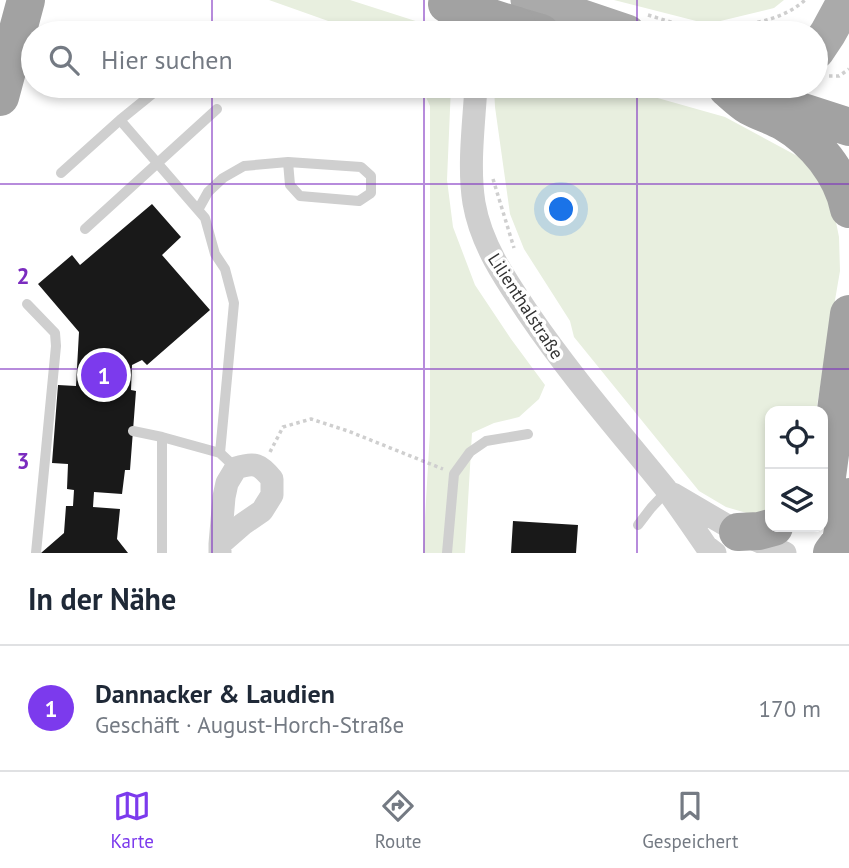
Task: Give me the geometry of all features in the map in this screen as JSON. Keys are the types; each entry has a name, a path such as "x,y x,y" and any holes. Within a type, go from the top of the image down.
{"highway":[{"path":"0,97 26,0"},
{"path":"453,1 529,20"},
{"path":"738,98 786,123 812,144 834,171 849,209"},
{"path":"758,98 849,127"},
{"path":"824,98 849,106"},
{"path":"828,450 849,314"},
{"path":"832,553 841,541 849,497"},
{"path":"820,532 821,553"}],"main road":[{"path":"828,33 846,0"},
{"path":"529,20 556,21"}],"street":[{"path":"453,1 469,21"},
{"name":"Lilienthalstraße","path":"475,98 472,158 474,203 487,246 509,285 581,387 667,491 706,546 742,537"},
{"path":"228,461 263,467 272,479 272,495 262,512 243,524 220,548 228,461"},
{"name":"Lilienthalstraße","path":"667,491 742,537 785,553"}],"lane":[{"path":"61,173 147,98"},
{"path":"85,229 217,109"},
{"path":"120,120 205,218 215,254 225,269 234,303 228,461 162,437 133,431"},
{"path":"198,210 208,192 223,178 244,166 288,162 361,167 371,176 371,193 359,201 300,196 290,186 288,162"},
{"path":"27,304 55,333 56,346 36,553"},
{"path":"447,553 454,474 470,452 486,440 528,434"},
{"path":"162,437 162,553"},
{"path":"638,525 667,491"}],"path":[{"path":"766,21 783,15 805,0"},
{"path":"493,178 514,249"},
{"path":"263,467 283,427 311,419 454,474"}],"green space":[{"path":"269,0 350,0 416,21 328,21"},
{"path":"614,0 784,0 774,8 720,21 696,21"},
{"path":"426,98 450,98 447,180 453,227 475,285 545,385 539,399 519,417 494,423 472,433 465,553 423,553 430,431 430,106"},
{"path":"495,98 658,98 725,117 801,158 819,181 833,207 839,237 840,271 817,406 765,406 765,513 757,516 726,507 699,491 574,337 570,321 524,249 510,214"}],"building":[{"path":"152,204 181,237 162,255 210,310 147,365 142,360 132,365 131,390 136,391 130,470 125,470 122,494 94,492 93,507 120,509 117,539 128,553 41,553 64,533 66,506 73,506 74,490 67,489 68,464 52,463 58,385 76,386 79,332 38,284 72,255 80,265"},
{"path":"513,521 578,525 576,553 511,553"}],"place":[{"name":"Dannacker & Laudien","path":"104,375"}]}
